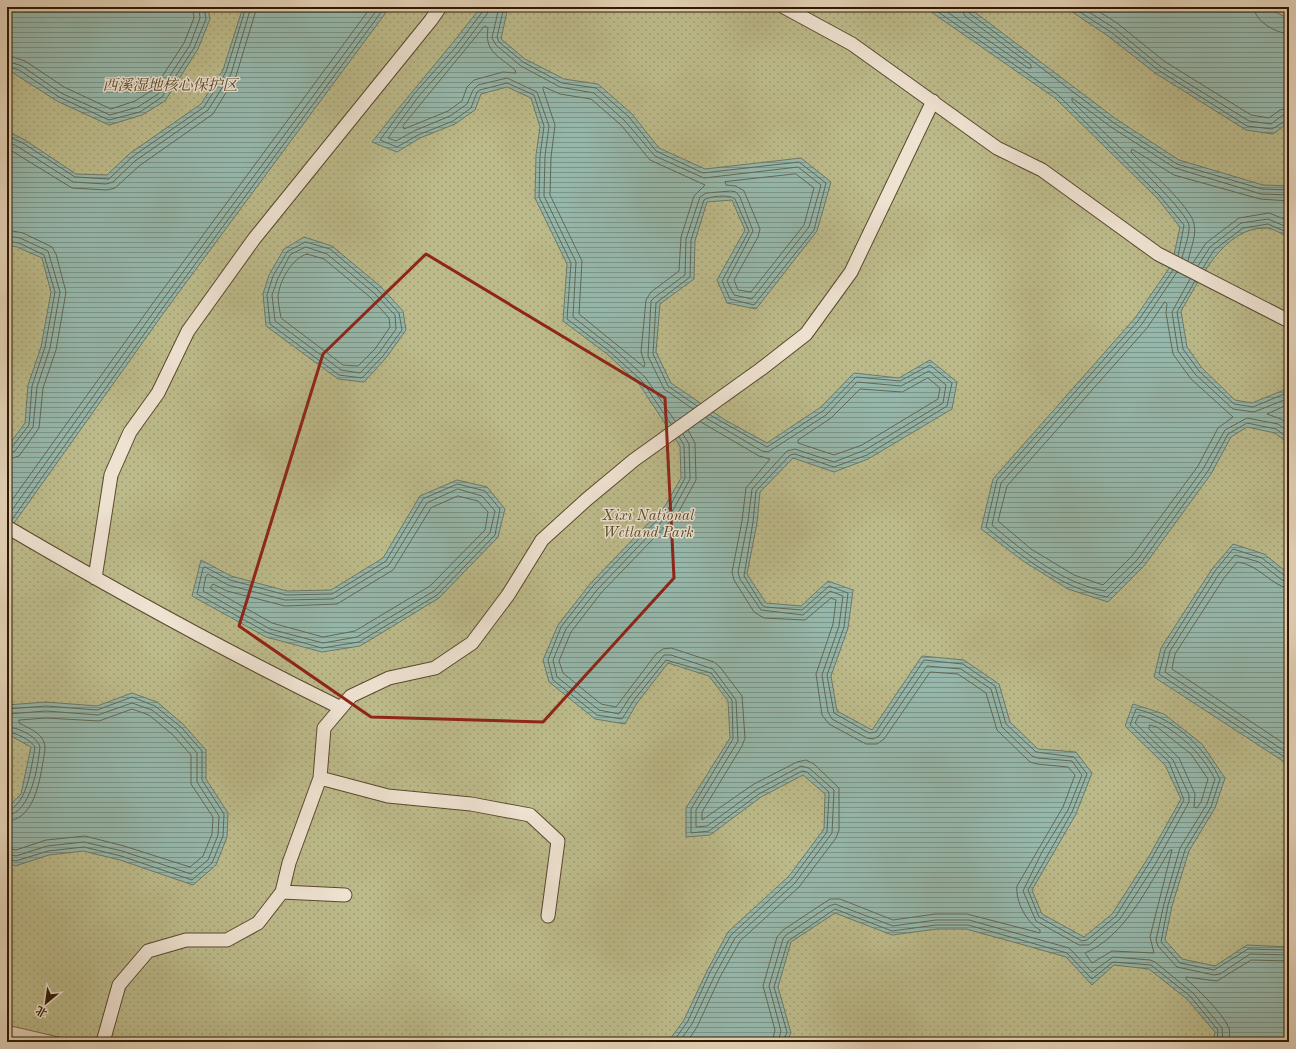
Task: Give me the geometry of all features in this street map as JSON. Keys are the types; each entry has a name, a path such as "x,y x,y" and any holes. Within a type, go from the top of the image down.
{"lane":[{"path":"95,578 111,475 130,432 158,393 188,331 254,238 440,7"},
{"path":"784,7 852,44 997,148 1042,170 1158,254 1289,321"},
{"path":"103,1042 119,985 148,951 186,940 228,940 258,923 282,892 289,863 320,778 324,728 351,696 389,678 435,668 472,643 508,595 542,540 634,460 716,402 806,334 851,272 933,101"},
{"path":"7,527 95,578 279,678 341,708"},
{"path":"320,778 388,796 472,804 530,816 558,841 548,916"},
{"path":"282,892 345,895"}],"highlighted area":[{"path":"426,254 665,398 674,578 543,722 371,717 239,626 323,354"}],"green space":[{"name":"Xixi National Wetland Park","path":"7,7 1289,7 1289,1042 80,1042 7,1025"}],"water":[{"path":"7,7 208,7 210,19 198,49 165,101 142,115 109,125 57,101 7,69"},
{"path":"243,7 390,7 165,311 7,533 7,447 25,423 28,385 41,347 51,292 42,258 17,247 7,245 7,131 25,140 76,174 107,175 129,154 201,104 223,70"},
{"path":"481,7 508,7 501,39 525,59 564,79 598,84 632,114 659,148 705,169 801,158 831,182 817,231 756,309 727,303 717,280 745,230 732,200 707,202 695,241 694,279 660,304 656,352 671,383 725,420 767,443 821,407 854,373 899,378 930,360 957,382 952,409 868,459 834,472 793,458 760,492 757,523 747,574 766,603 801,606 828,581 853,590 848,628 831,676 837,711 872,730 922,656 964,660 999,684 1010,722 1038,749 1076,752 1092,773 1076,814 1032,890 1042,914 1084,937 1112,914 1148,858 1181,799 1165,765 1125,726 1133,704 1164,714 1202,744 1225,778 1215,808 1189,851 1172,906 1165,940 1182,959 1215,966 1247,945 1289,947 1289,1042 1213,1042 1215,1032 1187,999 1149,969 1114,965 1092,985 1066,957 1024,945 966,929 937,929 892,935 835,913 791,942 778,987 791,1033 786,1042 668,1042 684,1020 707,971 728,932 789,876 824,829 825,794 803,775 761,797 710,835 686,837 686,808 730,738 728,701 709,676 668,663 637,703 625,724 595,719 549,682 543,660 558,625 590,584 665,506 681,478 680,446 639,384 607,354 563,321 567,264 535,198 536,155 540,127 531,98 507,87 481,94 475,110 455,124 420,138 397,152 372,142"},
{"path":"924,7 968,7 1116,119 1179,160 1263,185 1289,186 1289,237 1269,228 1251,230 1237,236 1214,258 1181,311 1187,347 1202,368 1235,400 1252,403 1289,388 1289,444 1275,433 1247,427 1231,437 1211,474 1144,566 1108,602 1068,589 1023,561 981,529 993,479 1135,318 1172,264 1180,227 1158,199 1055,98"},
{"path":"1065,7 1266,7 1289,19 1289,122 1273,134 1246,130 1155,73 1108,36"},
{"path":"304,237 332,246 380,286 403,311 406,330 386,358 364,382 338,379 266,326 263,294 269,275 284,249"},
{"path":"457,480 487,487 505,509 498,537 439,598 360,646 322,652 266,637 192,596 201,560 231,576 287,591 331,590 383,558 420,496"},
{"path":"1233,544 1264,554 1289,574 1289,765 1154,677 1161,648 1212,569"},
{"path":"132,693 157,702 183,724 206,750 206,779 228,813 227,837 216,865 193,885 120,860 83,851 49,855 15,866 7,863 7,808 21,794 31,747 11,736 7,736 7,705 46,702 97,706"}],"park label":[{"name":"西溪湿地核心保护区","path":"170,86"}]}
